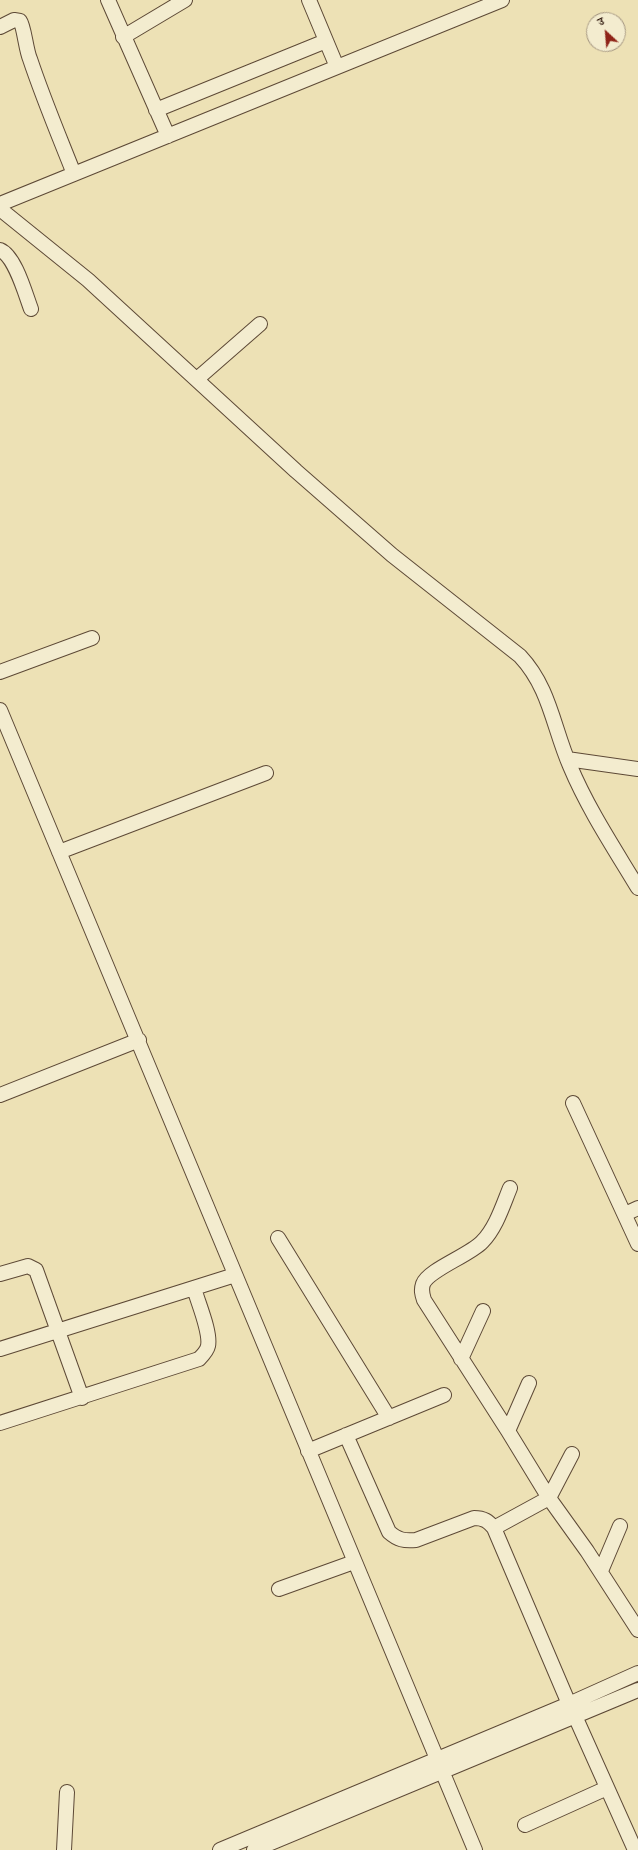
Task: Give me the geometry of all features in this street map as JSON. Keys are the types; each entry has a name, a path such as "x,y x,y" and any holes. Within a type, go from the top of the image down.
{"street":[{"path":"108,0 123,37 168,136"},
{"path":"123,37 185,0"},
{"path":"309,0 336,66"},
{"path":"0,204 336,66 502,0"},
{"path":"0,27 14,20 22,23 24,40 31,62 74,174"},
{"path":"156,110 326,41"},
{"path":"0,209 88,280 296,471 392,555 520,656 530,667 545,692 567,758 590,809 638,888"},
{"path":"0,250 5,252 12,262 31,309"},
{"path":"196,379 260,324"},
{"path":"0,672 92,638"},
{"path":"0,710 139,1040 354,1562 475,1850"},
{"path":"567,758 638,769"},
{"path":"59,852 266,774"},
{"path":"0,1095 139,1040"},
{"path":"573,1103 638,1244"},
{"path":"510,1188 493,1226 483,1242 429,1276 423,1284 422,1291 424,1300 549,1498 600,1571 638,1630"},
{"path":"625,1214 638,1208"},
{"path":"278,1238 389,1418"},
{"path":"0,1274 28,1266 36,1270 59,1330 82,1398"},
{"path":"0,1349 235,1275"},
{"path":"0,1423 82,1398 199,1359 205,1354 208,1346 208,1336 194,1288"},
{"path":"461,1359 483,1311"},
{"path":"508,1431 529,1383"},
{"path":"308,1451 444,1395"},
{"path":"346,1435 389,1532 397,1539 406,1541 416,1540 474,1518 481,1518 488,1521 494,1528 572,1710 635,1850"},
{"path":"494,1528 549,1498 572,1454"},
{"path":"600,1571 620,1526"},
{"path":"279,1589 354,1562"},
{"path":"572,1710 638,1673"},
{"path":"220,1850 440,1765 572,1710 638,1690"},
{"path":"254,1850 440,1765"},
{"path":"525,1825 607,1788"},
{"path":"64,1850 67,1792"}]}
